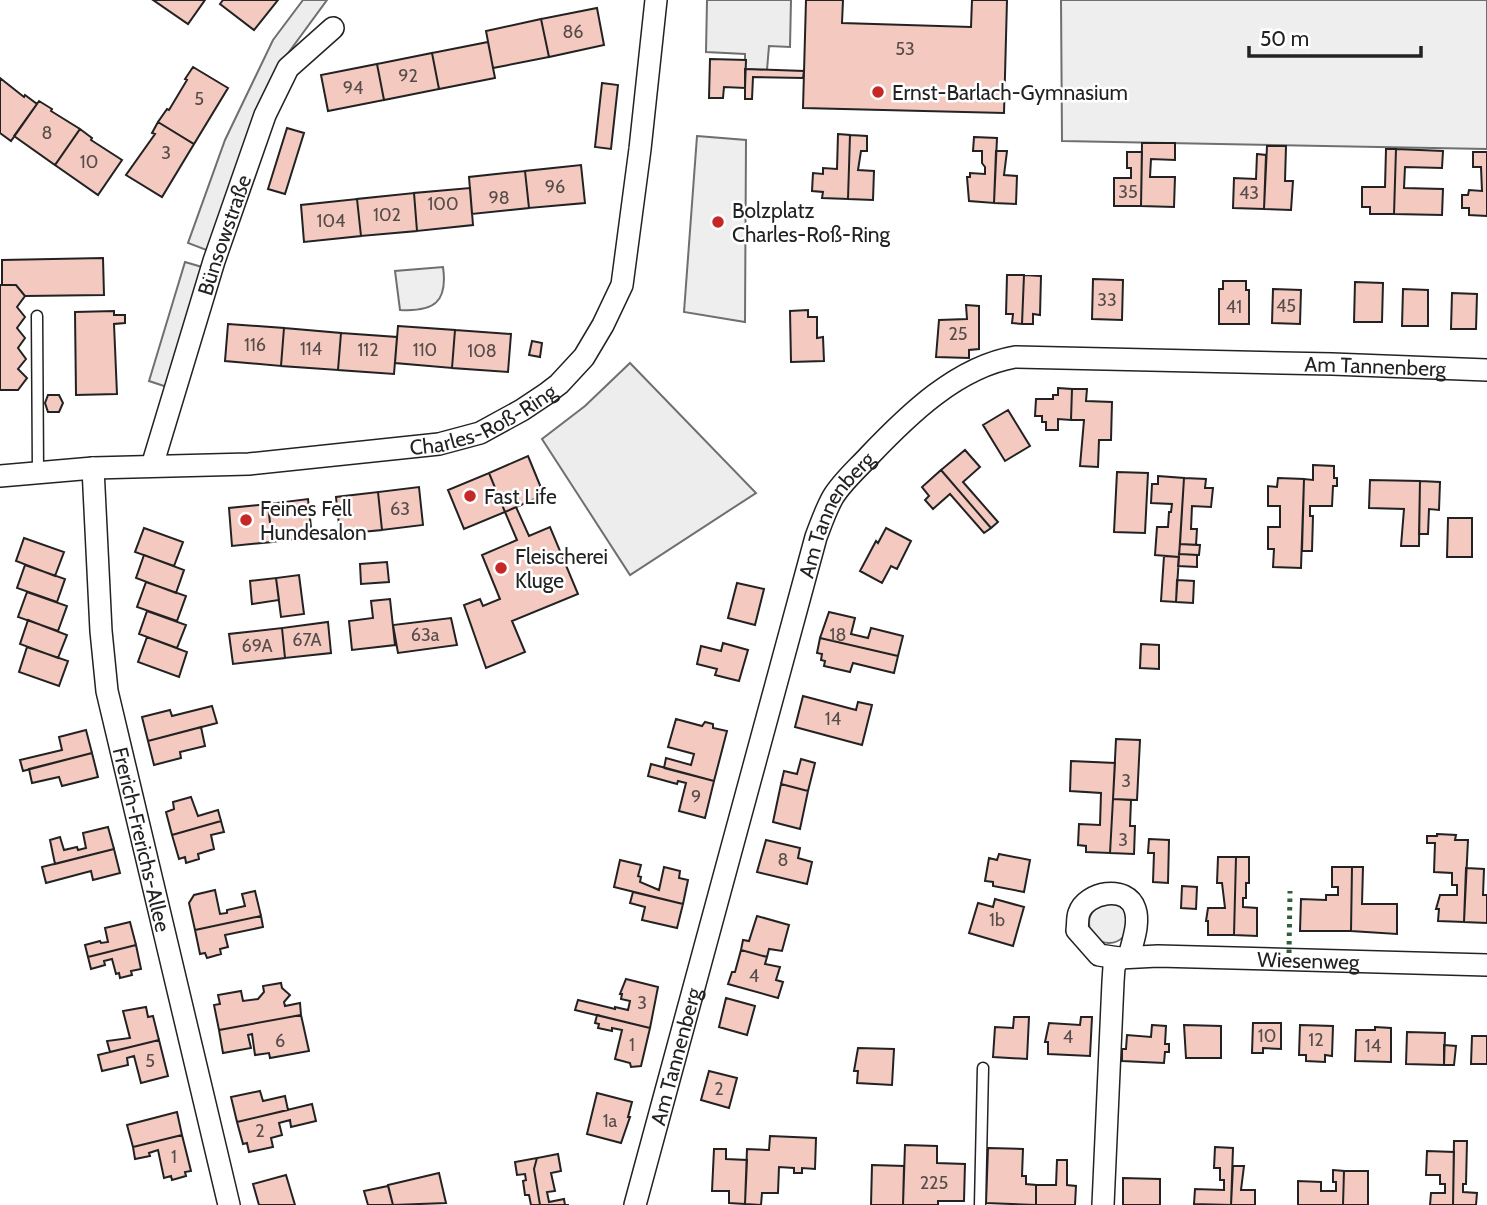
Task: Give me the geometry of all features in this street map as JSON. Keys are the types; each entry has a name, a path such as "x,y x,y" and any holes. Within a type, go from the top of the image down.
{"street":[{"name":"Charles-Roß-Ring","path":"0,476 93,468 249,464 439,444 480,433 522,410 559,384 584,357 622,285 656,0"},
{"name":"Bünsowstraße","path":"152,466 214,261 265,115 288,68 334,28"},
{"name":"Am Tannenberg","path":"635,1205 816,537 833,496 895,428 960,379 989,365 1015,358 1320,363 1487,370"},
{"name":"Frerich-Frerichs-Allee","path":"93,468 101,631 107,691 229,1205"},
{"name":"Wiesenweg","path":"1103,1205 1112,982 1114,967 1124,958 1158,956 1487,965"}],"lane":[{"path":"37,316 38,472"},
{"path":"980,1205 983,1068"}],"shaded area":[{"path":"303,0 327,0 289,52 260,107 209,251 188,243 225,140 273,40"},
{"path":"707,0 791,0 790,47 769,46 767,70 745,69 745,54 706,52"},
{"path":"1061,0 1487,0 1487,149 1062,141"},
{"name":"Bolzplatz Charles-Roß-Ring","path":"697,136 746,140 745,322 684,312"},
{"path":"185,262 202,267 167,387 149,381"},
{"path":"443,267 443,289 436,302 422,309 400,310 395,271"},
{"path":"630,363 756,493 630,575 542,439 585,406"},
{"path":"1109,903 1123,909 1129,923 1123,937 1109,943 1095,937 1089,923 1095,909"}],"building":[{"path":"153,0 205,0 188,24"},
{"path":"223,0 278,0 254,30 220,4"},
{"path":"806,0 843,0 842,23 971,27 972,0 1007,0 1004,113 803,108"},
{"path":"597,8 604,45 549,57 541,19"},
{"path":"541,19 549,57 493,68 486,31"},
{"path":"488,42 495,78 439,89 432,53"},
{"path":"432,53 439,89 384,100 377,64"},
{"path":"710,59 746,60 745,88 724,87 723,98 709,98"},
{"path":"377,64 384,100 328,111 321,75"},
{"path":"193,67 228,88 194,144 158,122 167,109 169,110"},
{"path":"745,69 804,71 803,78 753,77 752,99 745,99"},
{"path":"0,78 37,104 11,141 0,133"},
{"path":"602,83 618,85 611,149 595,147"},
{"path":"39,101 80,129 55,165 14,136"},
{"path":"158,122 194,144 162,197 126,175 155,134 152,133"},
{"path":"287,128 304,133 285,194 268,189"},
{"path":"80,129 92,138 91,140 122,160 98,195 55,165"},
{"path":"838,134 850,135 848,199 822,198 823,192 812,191 813,173 823,174 823,168 837,169"},
{"path":"850,135 867,136 867,151 861,151 858,170 874,171 873,200 848,199"},
{"path":"974,137 997,138 994,203 969,201 967,177 970,177 970,173 985,174 982,151 973,151"},
{"path":"1142,143 1175,143 1175,160 1151,159 1150,177 1175,177 1174,207 1141,206"},
{"path":"1267,146 1286,146 1285,181 1293,181 1291,210 1264,209"},
{"path":"1386,149 1396,149 1394,214 1370,214 1370,207 1362,207 1362,187 1385,187"},
{"path":"1396,149 1443,151 1442,168 1405,167 1404,188 1443,189 1442,215 1394,214"},
{"path":"996,151 1007,151 1004,175 1017,176 1016,204 994,203"},
{"path":"1127,152 1142,152 1141,206 1114,206 1114,178 1131,178 1131,168 1127,168"},
{"path":"1473,152 1487,152 1487,216 1469,215 1469,208 1462,208 1462,195 1468,195 1469,190 1482,191 1481,167 1473,167"},
{"path":"1257,154 1266,155 1264,209 1233,208 1234,178 1256,179"},
{"path":"581,165 585,203 529,208 525,171"},
{"path":"525,171 529,208 472,214 469,177"},
{"path":"470,188 473,225 417,231 414,193"},
{"path":"414,193 417,231 361,236 357,199"},
{"path":"357,199 361,236 304,242 301,205"},
{"path":"103,258 104,295 25,296 16,285 2,285 2,260"},
{"path":"1007,275 1024,275 1022,324 1012,323 1013,314 1006,314"},
{"path":"1024,275 1041,276 1040,315 1033,314 1033,324 1022,324"},
{"path":"1093,279 1123,280 1122,320 1092,319"},
{"path":"1223,281 1246,281 1246,290 1249,290 1249,324 1219,324 1219,289 1223,289"},
{"path":"1355,282 1383,283 1382,322 1354,322"},
{"path":"0,285 16,285 25,296 17,307 25,317 17,328 25,338 18,348 26,359 18,369 27,378 18,390 0,390"},
{"path":"1273,289 1301,290 1300,324 1272,323"},
{"path":"1403,289 1428,290 1428,326 1402,326"},
{"path":"1452,293 1477,294 1476,329 1451,329"},
{"path":"966,305 979,306 979,349 969,350 969,358 936,357 939,320 967,319"},
{"path":"808,310 808,317 817,317 817,338 823,337 824,361 791,362 790,311"},
{"path":"114,311 114,315 125,315 125,323 114,324 117,394 76,395 75,312"},
{"path":"228,324 284,328 281,366 225,361"},
{"path":"398,326 455,330 452,368 395,363"},
{"path":"284,328 341,333 338,370 281,366"},
{"path":"455,330 511,334 508,372 452,368"},
{"path":"341,333 397,337 394,374 338,370"},
{"path":"532,341 542,343 540,357 529,355"},
{"path":"1058,388 1072,389 1071,420 1058,419 1058,430 1046,430 1046,422 1042,422 1042,416 1035,416 1036,399 1053,399 1053,395 1058,395"},
{"path":"1072,389 1087,389 1086,401 1112,402 1111,440 1099,440 1098,467 1080,466 1084,420 1071,420"},
{"path":"48,395 59,395 63,403 59,412 48,412 45,403"},
{"path":"1008,410 1030,446 1005,461 983,425"},
{"path":"965,450 980,467 963,482 998,522 991,528 941,470"},
{"path":"528,456 544,495 505,512 489,473"},
{"path":"1313,465 1334,466 1337,486 1333,486 1332,506 1310,506 1310,516 1313,516 1312,551 1302,551 1304,479 1313,480"},
{"path":"941,470 991,528 984,533 950,494 933,509 925,500 929,496 922,487"},
{"path":"1117,472 1148,473 1145,533 1114,532"},
{"path":"489,473 505,512 464,529 448,490"},
{"path":"1158,476 1184,478 1179,557 1155,555 1157,527 1168,527 1172,504 1151,503 1152,484 1158,484"},
{"path":"1184,478 1206,479 1205,488 1213,488 1211,507 1192,506 1191,529 1197,529 1196,545 1180,544"},
{"path":"1278,478 1304,479 1301,568 1273,567 1274,549 1268,549 1268,527 1280,527 1280,506 1268,506 1268,486 1277,487"},
{"path":"1370,480 1420,481 1419,546 1401,546 1404,509 1369,508"},
{"path":"1420,481 1440,482 1439,510 1429,509 1428,534 1419,534"},
{"path":"419,487 423,525 382,530 378,492"},
{"path":"378,492 382,530 340,534 336,497"},
{"path":"308,499 312,537 272,542 268,504"},
{"path":"268,504 272,542 232,546 229,508"},
{"path":"516,507 529,536 550,527 578,594 512,621 525,652 486,668 464,605 480,599 483,606 500,599 482,555 517,540 505,512"},
{"path":"1448,518 1472,518 1472,557 1447,557"},
{"path":"144,528 183,542 174,566 135,552"},
{"path":"886,528 911,541 897,569 891,566 882,583 860,571"},
{"path":"24,538 64,552 55,576 16,561"},
{"path":"1180,544 1200,545 1199,555 1179,554"},
{"path":"1179,554 1197,555 1197,567 1178,566"},
{"path":"144,555 184,570 176,593 136,578"},
{"path":"1164,556 1179,557 1176,602 1161,601"},
{"path":"387,562 389,582 361,584 360,564"},
{"path":"25,565 65,579 57,602 17,588"},
{"path":"299,575 304,614 281,617 276,578"},
{"path":"276,578 279,600 252,604 250,581"},
{"path":"1177,580 1194,581 1193,603 1176,602"},
{"path":"146,582 186,596 177,621 137,607"},
{"path":"737,583 764,589 755,625 728,618"},
{"path":"27,592 67,606 58,631 18,617"},
{"path":"390,599 395,645 352,650 349,621 373,618 371,601"},
{"path":"147,611 186,625 177,648 139,634"},
{"path":"829,612 855,618 851,634 868,638 871,628 903,636 898,656 820,638"},
{"path":"451,618 457,645 398,653 393,625"},
{"path":"28,620 67,635 58,658 20,644"},
{"path":"328,622 331,653 285,658 282,628"},
{"path":"282,628 285,658 233,664 229,634"},
{"path":"147,637 187,652 179,677 138,662"},
{"path":"820,638 898,656 894,673 853,663 850,672 824,666 822,654 817,653"},
{"path":"723,643 748,650 739,681 715,675 717,669 697,664 701,646 721,651"},
{"path":"1141,644 1159,645 1159,669 1140,668"},
{"path":"27,647 68,661 59,686 19,672"},
{"path":"803,696 856,710 858,702 872,705 862,745 795,727"},
{"path":"212,706 217,723 148,741 142,717 170,710 172,716"},
{"path":"676,719 702,726 705,722 713,724 713,728 727,731 714,781 664,768 666,758 691,765 694,754 668,747"},
{"path":"201,727 205,746 180,752 181,758 154,765 148,741"},
{"path":"86,730 92,753 23,771 20,760 62,750 59,737"},
{"path":"1116,739 1140,740 1137,800 1113,799"},
{"path":"92,753 98,777 62,786 59,777 32,783 29,769"},
{"path":"801,759 815,763 808,791 781,784 784,771 797,774"},
{"path":"1071,761 1115,763 1110,853 1086,852 1086,846 1078,845 1079,824 1100,825 1101,793 1070,791"},
{"path":"651,764 714,781 705,818 679,811 686,783 678,781 677,784 648,776"},
{"path":"781,784 808,791 800,829 773,822"},
{"path":"191,797 198,816 218,810 221,821 172,835 166,812 174,809 173,802"},
{"path":"1113,799 1131,800 1130,826 1135,826 1134,854 1110,853"},
{"path":"221,821 224,832 211,835 214,849 198,854 199,859 186,863 185,857 179,859 172,835"},
{"path":"108,827 114,849 55,864 50,840 60,837 64,850 77,847 78,850 86,848 83,833"},
{"path":"1456,835 1455,840 1468,840 1464,922 1438,921 1439,909 1436,909 1440,895 1457,895 1457,885 1452,885 1452,873 1434,872 1435,843 1427,843 1427,836"},
{"path":"1149,839 1169,840 1168,883 1153,882 1154,853 1148,853"},
{"path":"766,840 800,848 798,858 812,862 807,884 757,872"},
{"path":"114,849 120,873 93,880 91,871 46,883 42,867"},
{"path":"999,854 1030,860 1024,892 993,886 993,882 985,881 989,858 997,860"},
{"path":"1218,857 1236,857 1234,935 1208,935 1208,908 1225,908 1222,883 1217,883"},
{"path":"1236,857 1249,857 1249,883 1246,883 1243,907 1257,908 1257,936 1234,935"},
{"path":"620,860 641,865 638,876 641,877 640,882 659,890 664,867 680,871 679,878 688,880 683,904 614,887"},
{"path":"1332,867 1352,867 1351,931 1300,931 1301,899 1326,900 1326,895 1338,895 1338,887 1332,887"},
{"path":"1352,867 1363,867 1362,904 1397,904 1397,934 1351,931"},
{"path":"1466,868 1484,869 1483,895 1487,895 1487,923 1464,922"},
{"path":"1182,886 1197,887 1196,909 1181,908"},
{"path":"215,890 220,914 245,906 242,894 255,891 261,916 195,930 189,903 194,895"},
{"path":"633,892 683,904 677,928 642,920 645,907 630,903"},
{"path":"995,899 1024,907 1013,946 969,933 978,903 993,907"},
{"path":"261,916 263,927 225,935 228,947 220,949 221,954 207,958 205,953 200,954 195,930"},
{"path":"757,916 789,925 782,951 769,949 767,957 741,950 743,940 749,941"},
{"path":"130,922 136,945 88,957 85,945 108,942 105,928"},
{"path":"136,945 141,969 131,971 132,975 120,978 119,973 116,974 112,959 104,961 105,965 91,969 88,957"},
{"path":"741,950 767,957 765,964 780,967 776,980 783,982 778,998 728,984 732,972 735,972"},
{"path":"626,979 658,987 650,1028 575,1010 578,1000 628,1010 630,1001 621,999 620,994"},
{"path":"281,983 282,988 290,995 284,1002 285,1006 300,1003 301,1015 219,1030 214,1005 220,1004 218,995 241,991 243,1001 258,999 264,992 263,986"},
{"path":"726,998 755,1006 747,1035 719,1027"},
{"path":"146,1007 148,1017 153,1016 159,1040 110,1052 107,1041 130,1038 123,1011"},
{"path":"301,1015 309,1051 270,1058 269,1053 255,1055 252,1034 248,1035 251,1048 223,1053 219,1030"},
{"path":"597,1015 650,1028 641,1066 631,1067 630,1063 615,1059 622,1030 598,1028 599,1024 595,1023"},
{"path":"1014,1017 1029,1017 1027,1059 993,1057 995,1027 1013,1028"},
{"path":"1081,1017 1092,1017 1090,1056 1048,1054 1048,1042 1045,1042 1049,1023 1080,1025"},
{"path":"1253,1023 1281,1023 1281,1049 1263,1048 1263,1053 1252,1053"},
{"path":"1152,1025 1166,1026 1165,1044 1169,1044 1169,1052 1165,1052 1164,1063 1122,1061 1122,1049 1126,1049 1127,1035 1151,1037"},
{"path":"1184,1025 1221,1026 1221,1058 1186,1058"},
{"path":"1300,1025 1333,1026 1332,1056 1325,1055 1325,1062 1306,1061 1306,1055 1299,1055"},
{"path":"1375,1027 1391,1028 1391,1062 1355,1061 1356,1030 1375,1030"},
{"path":"1407,1032 1445,1033 1444,1065 1406,1064"},
{"path":"1472,1036 1487,1036 1487,1064 1471,1064"},
{"path":"159,1040 168,1076 141,1083 134,1056 127,1058 128,1065 102,1071 98,1055"},
{"path":"1444,1045 1456,1046 1454,1065 1444,1065"},
{"path":"858,1048 894,1049 892,1085 857,1083 858,1071 854,1071"},
{"path":"709,1071 737,1078 729,1108 701,1100"},
{"path":"260,1091 263,1101 285,1096 288,1110 237,1122 231,1097"},
{"path":"597,1093 632,1102 621,1143 587,1134"},
{"path":"312,1104 316,1121 291,1127 290,1120 279,1123 282,1135 271,1138 273,1147 249,1152 247,1143 243,1144 237,1122"},
{"path":"177,1112 182,1135 133,1147 127,1125"},
{"path":"182,1135 191,1171 185,1172 186,1176 172,1180 171,1176 164,1178 158,1150 149,1153 150,1156 135,1159 133,1147"},
{"path":"770,1136 816,1138 815,1169 802,1168 802,1173 794,1173 794,1168 779,1167 778,1193 762,1193 761,1205 745,1204 747,1149 769,1150"},
{"path":"1454,1141 1467,1141 1466,1184 1463,1184 1463,1192 1477,1193 1476,1205 1453,1205"},
{"path":"905,1145 937,1146 937,1163 965,1164 964,1201 938,1201 938,1205 903,1205"},
{"path":"1215,1147 1233,1148 1231,1205 1194,1204 1195,1189 1224,1190 1224,1180 1220,1180 1220,1168 1214,1168"},
{"path":"988,1148 1023,1149 1022,1176 1026,1176 1026,1184 1036,1185 1036,1205 986,1203"},
{"path":"714,1149 726,1149 726,1159 747,1160 745,1204 729,1203 729,1191 712,1191"},
{"path":"1427,1151 1454,1152 1453,1205 1430,1205 1431,1193 1445,1193 1445,1184 1440,1184 1440,1175 1426,1175"},
{"path":"558,1154 561,1171 551,1173 555,1191 547,1192 549,1202 564,1199 565,1205 540,1205 534,1169 537,1158"},
{"path":"537,1158 534,1169 540,1205 531,1205 529,1195 525,1195 525,1174 517,1175 515,1162"},
{"path":"1057,1160 1067,1160 1067,1185 1076,1186 1075,1205 1036,1205 1036,1185 1056,1185"},
{"path":"872,1165 904,1166 903,1205 871,1205"},
{"path":"1233,1166 1244,1166 1241,1190 1255,1190 1255,1205 1231,1205"},
{"path":"1333,1170 1344,1171 1343,1205 1298,1205 1298,1181 1321,1182 1321,1191 1336,1191"},
{"path":"1344,1171 1368,1171 1368,1205 1343,1205"},
{"path":"439,1173 446,1203 393,1205 388,1185"},
{"path":"286,1175 295,1205 259,1205 253,1184"},
{"path":"1123,1178 1160,1179 1160,1205 1123,1205"},
{"path":"388,1186 393,1205 368,1205 364,1191"}],"hedge":[{"path":"1289,953 1290,891"}],"place":[{"name":"Ernst-Barlach-Gymnasium","path":"878,92"},
{"name":"Bolzplatz Charles-Roß-Ring","path":"718,222"},
{"name":"Fast Life","path":"470,496"},
{"name":"Feines Fell Hundesalon","path":"246,520"},
{"name":"Fleischerei Kluge","path":"501,568"}]}
